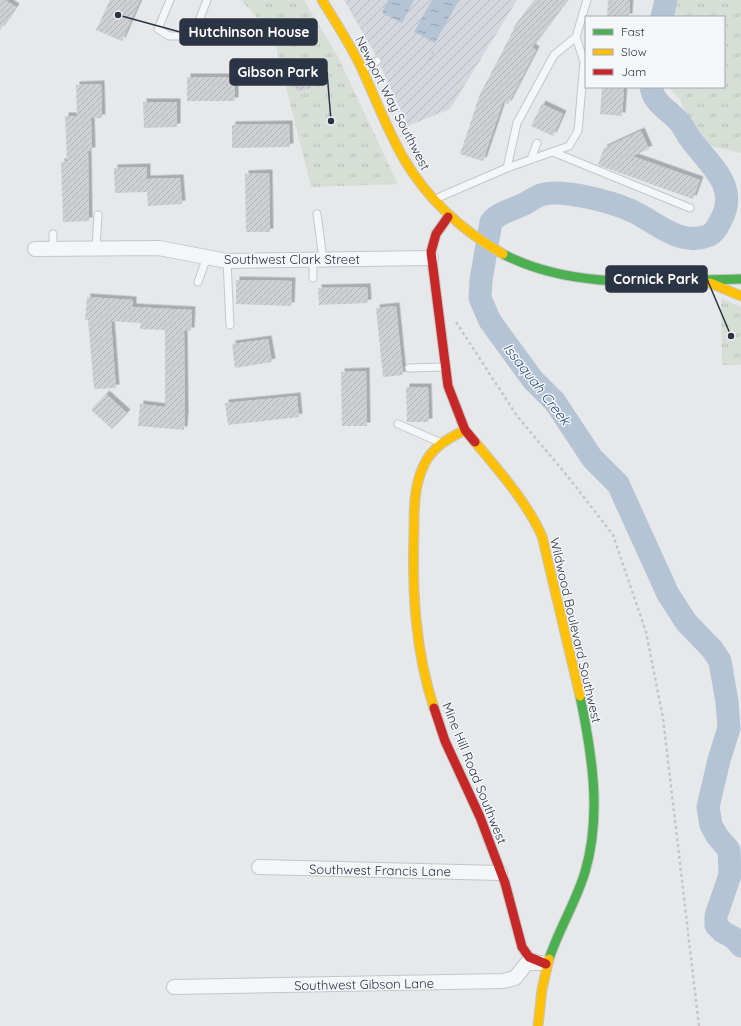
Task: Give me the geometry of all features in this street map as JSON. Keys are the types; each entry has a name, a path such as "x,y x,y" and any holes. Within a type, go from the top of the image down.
{"street":[{"name":"Newport Way Southwest","path":"322,0 363,69 404,158 432,200 448,217 473,236 502,254 536,268 569,277 604,280 741,279"},
{"name":"Wildwood Boulevard Southwest","path":"448,217 433,240 431,258 445,367 454,405 465,430 512,486 534,518 542,536 576,679 589,752 594,802 588,860 578,892 546,964 540,991 538,1026"},
{"name":"Southwest Clark Street","path":"35,249 159,248 227,261 431,258"},
{"path":"700,279 741,296"},
{"name":"Mine Hill Road Southwest","path":"465,430 441,443 431,452 423,464 418,480 414,508 413,609 417,640 430,696 440,728 483,826 500,873 508,890 525,953 546,964"},
{"name":"Southwest Francis Lane","path":"259,867 500,873"},
{"name":"Southwest Gibson Lane","path":"174,987 503,982 515,978 527,963 546,964"}],"lane":[{"path":"170,0 158,30 169,36 193,36 207,0"},
{"path":"432,200 507,168 569,146 578,132 584,62 576,38 587,0"},
{"path":"507,168 517,123 554,55 576,38"},
{"path":"363,69 377,61"},
{"path":"531,159 537,143"},
{"path":"553,152 690,208"},
{"path":"313,278 318,259 317,214"},
{"path":"96,248 98,215"},
{"path":"53,234 53,249"},
{"path":"198,282 207,257"},
{"path":"227,261 230,325"},
{"path":"409,368 445,367"},
{"path":"398,424 441,443"}],"path":[{"path":"430,60 434,51"},
{"path":"439,316 454,319 517,416 569,478 613,535 646,632 663,718 699,1026"}],"shaded area":[{"path":"344,0 517,0 450,109 408,126 375,54"}],"green space":[{"path":"241,0 304,0 337,55 398,184 311,187 273,35"},
{"path":"675,0 741,0 741,153 703,144 686,115 680,99 669,88 725,88 725,16 671,16"},
{"path":"721,298 741,307 741,365 722,365"}],"water":[{"path":"388,0 414,0 402,23 382,13"},
{"path":"432,0 459,0 435,43 414,32"}],"building":[{"path":"0,0 5,0 16,7 0,30"},
{"path":"110,0 140,0 122,41 96,30"},
{"path":"534,0 567,0 532,47 536,50 508,104 503,102 483,161 460,154 480,94 514,29 513,28"},
{"path":"608,0 630,0 629,16 607,16"},
{"path":"308,67 311,88 296,91 293,69"},
{"path":"187,77 235,77 235,101 187,101"},
{"path":"101,84 102,118 91,118 92,151 88,151 89,221 63,222 61,162 67,161 65,116 77,116 76,85"},
{"path":"602,88 624,88 622,116 600,114"},
{"path":"143,102 177,102 177,127 144,128"},
{"path":"542,104 563,114 553,136 531,126"},
{"path":"289,124 290,147 232,148 232,125"},
{"path":"641,131 649,149 632,156 700,180 693,199 598,165 604,148"},
{"path":"147,167 147,179 180,178 182,204 148,206 147,192 115,193 114,168"},
{"path":"269,173 270,232 246,232 245,174"},
{"path":"236,280 292,281 291,306 236,304"},
{"path":"367,287 368,303 319,305 318,288"},
{"path":"87,297 133,300 133,307 192,310 191,331 184,331 184,430 138,426 140,404 165,407 165,330 140,329 141,323 111,321 116,388 94,389 88,320 85,320"},
{"path":"396,306 403,375 383,377 376,308"},
{"path":"268,339 272,362 235,368 232,344"},
{"path":"366,371 367,426 342,426 341,372"},
{"path":"406,387 428,387 429,422 407,422"},
{"path":"106,394 127,413 112,429 91,410"},
{"path":"297,396 299,417 228,425 225,403"}],"waterway":[{"name":"Issaquah Creek","path":"662,16 666,0"},
{"name":"Issaquah Creek","path":"651,88 656,99 681,124 696,147 712,165 724,185 727,196 726,207 716,230 707,236 687,238 677,236 641,215 623,207 600,200 561,193 541,195 501,214 491,222 481,280 480,298 490,321 533,380 555,402 592,458 618,484 668,594 686,622 712,649 720,661 727,702 729,728 719,760 708,807 711,825 717,836 729,850 730,875 716,916 716,925 723,932 734,938 741,946"}],"traffic: fast":[{"path":"503,254 531,266 560,274 590,279 650,282 741,279"},
{"path":"549,959 585,872 593,829 594,807 591,762 580,696"}],"traffic: slow":[{"path":"322,0 355,55 391,135 413,174 447,213 473,235 503,254"},
{"path":"710,283 741,296"},
{"path":"434,708 423,665 414,598 415,497 418,481 427,459 436,448 465,430"},
{"path":"475,442 520,499 536,523 542,536 580,696"},
{"path":"538,1026 542,989 549,959"}],"traffic: jam":[{"path":"448,217 436,234 431,252 448,386 465,430 475,442"},
{"path":"434,708 445,741 480,817 505,883 522,947 529,957 546,964"}],"place":[{"name":"Hutchinson House","path":"118,15"},
{"name":"Gibson Park","path":"331,121"},
{"name":"Cornick Park","path":"731,336"}]}
